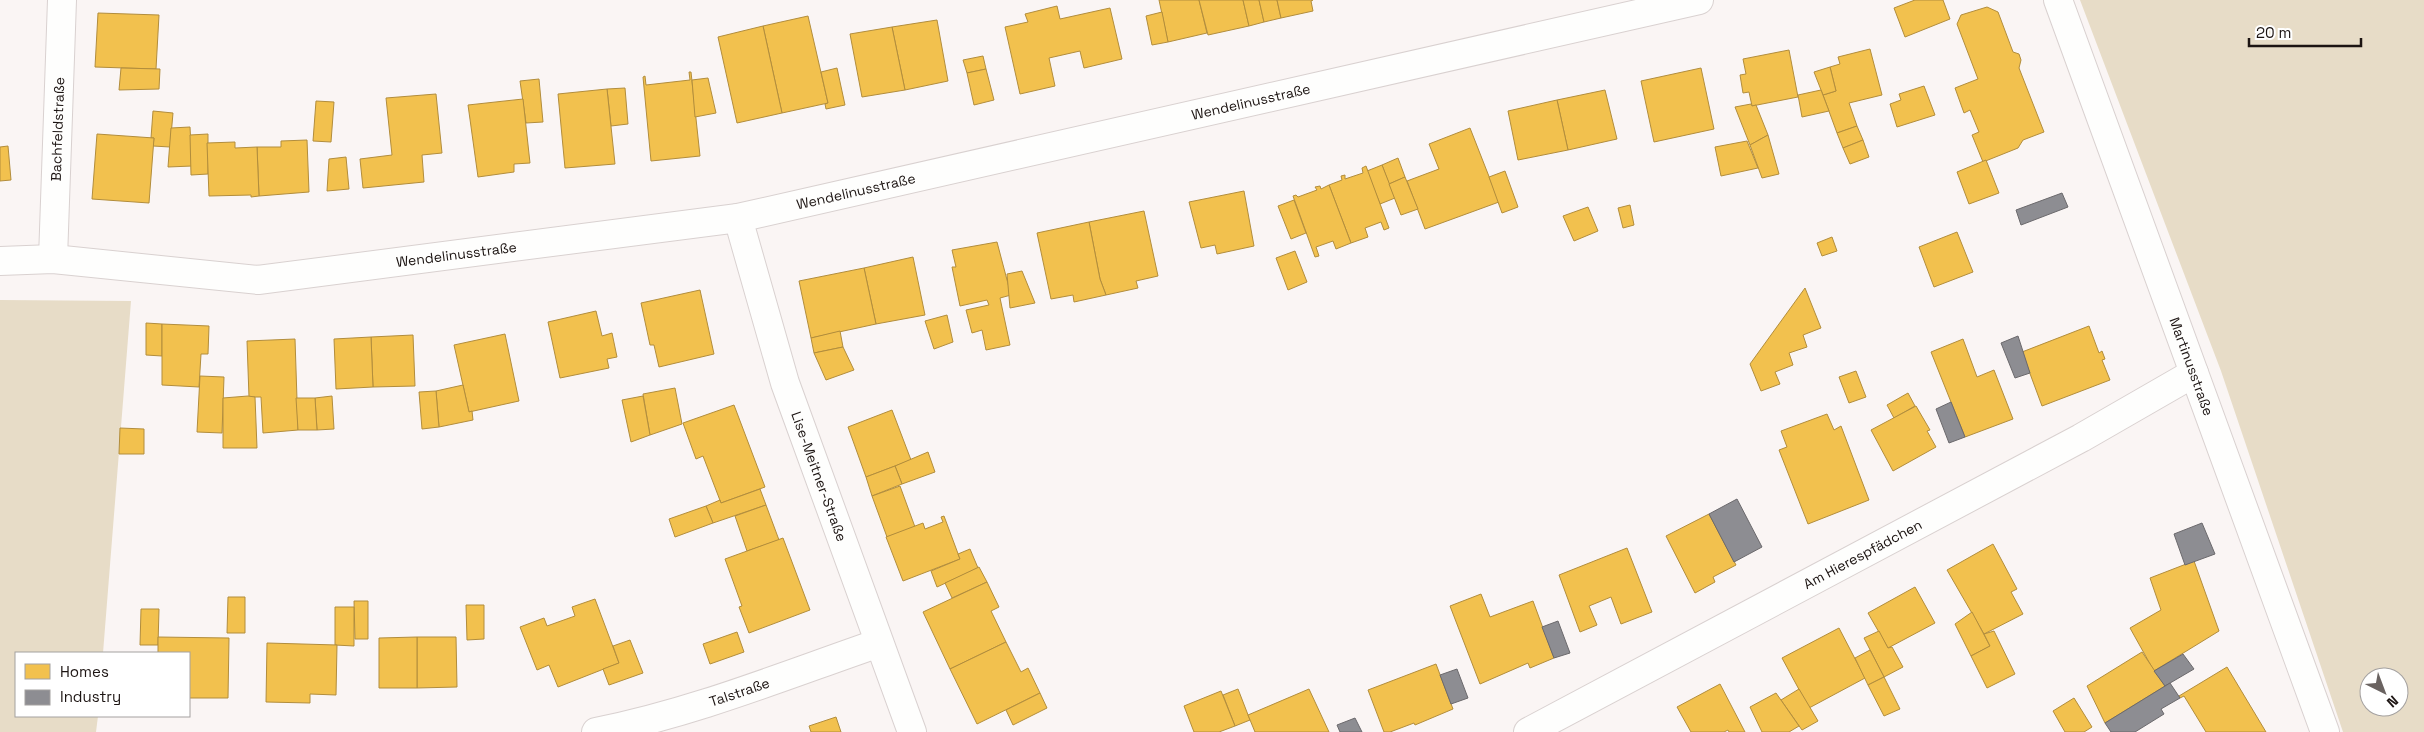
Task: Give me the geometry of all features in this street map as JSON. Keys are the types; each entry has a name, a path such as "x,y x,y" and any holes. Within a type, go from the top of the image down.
{"street":[{"name":"Bachfeldstraße","path":"53,259 62,0"},
{"name":"Wendelinusstraße","path":"0,261 53,259 258,280 738,218 1699,0"},
{"name":"Martinusstraße","path":"2058,0 2325,732"},
{"name":"Lise-Meitner-Straße","path":"738,218 785,383 912,732"},
{"name":"Am Hierespfädchen","path":"1528,732 2081,438 2194,373"},
{"name":"Talstraße","path":"596,732 624,727 710,702 879,643"}],"shaded area":[{"path":"2080,0 2424,0 2424,732 2343,732 2221,371"},
{"path":"0,300 131,301 103,652 15,652 15,717 98,717 96,732 0,732"}],"building: Homes":[{"path":"1159,0 1199,0 1207,33 1168,42"},
{"path":"1199,0 1243,0 1249,26 1208,35"},
{"path":"1243,0 1259,0 1264,22 1249,26"},
{"path":"1259,0 1277,0 1281,18 1264,22"},
{"path":"1277,0 1313,0 1311,1 1313,11 1281,18"},
{"path":"1915,0 1943,0 1950,19 1905,37 1894,8"},
{"path":"1057,6 1060,19 1110,8 1122,59 1084,68 1080,51 1049,58 1055,86 1020,94 1005,27 1028,22 1025,14"},
{"path":"1987,7 1998,12 2013,52 2019,54 2021,60 2019,68 2044,132 2023,140 2018,148 1983,162 1972,135 1979,132 1970,110 1964,113 1955,88 1978,79 1957,24 1961,15"},
{"path":"1162,12 1168,42 1152,45 1146,16"},
{"path":"98,13 159,15 156,69 95,67"},
{"path":"808,16 828,103 782,113 763,26"},
{"path":"937,20 948,81 905,90 892,27"},
{"path":"763,26 782,113 737,123 718,37"},
{"path":"892,27 905,90 862,97 850,34"},
{"path":"1870,49 1882,95 1849,103 1857,126 1837,133 1823,95 1836,91 1830,67 1840,64 1838,57"},
{"path":"1789,50 1798,97 1752,106 1749,92 1743,93 1740,75 1746,74 1743,59"},
{"path":"983,56 986,69 967,73 963,60"},
{"path":"1830,67 1836,91 1823,95 1814,72"},
{"path":"121,68 160,69 159,89 119,90"},
{"path":"837,68 845,105 826,109 825,104 828,103 821,72"},
{"path":"1701,68 1714,129 1654,142 1641,81"},
{"path":"986,69 994,100 974,105 967,73"},
{"path":"689,72 691,72 700,156 651,161 643,77 645,76 646,85 690,80"},
{"path":"708,78 716,113 695,117 692,80"},
{"path":"539,79 543,122 526,123 520,81"},
{"path":"1924,86 1935,115 1897,127 1890,104 1901,100 1899,94"},
{"path":"625,88 628,124 611,126 607,89"},
{"path":"607,89 615,164 565,168 558,94"},
{"path":"1605,90 1617,139 1568,150 1557,100"},
{"path":"1821,90 1829,111 1802,117 1798,95"},
{"path":"436,94 442,153 422,155 424,182 363,188 360,159 392,155 386,98"},
{"path":"523,99 530,163 514,164 514,172 478,177 468,105"},
{"path":"1557,100 1568,150 1518,160 1508,111"},
{"path":"316,101 334,102 331,142 313,141"},
{"path":"1751,104 1752,106 1756,105 1768,135 1750,145 1735,107"},
{"path":"153,111 173,113 170,147 153,146 154,138 151,138"},
{"path":"1857,126 1863,140 1843,148 1837,133"},
{"path":"190,127 192,166 168,167 171,128"},
{"path":"1470,128 1499,202 1425,229 1407,181 1439,169 1429,144"},
{"path":"97,134 154,138 149,203 92,199"},
{"path":"208,134 208,174 191,175 190,135"},
{"path":"1768,135 1779,174 1762,178 1750,145"},
{"path":"307,140 309,192 259,196 257,147 281,147 281,141"},
{"path":"1863,140 1869,157 1850,164 1843,148"},
{"path":"1747,141 1758,168 1721,176 1715,147"},
{"path":"235,142 235,148 257,147 259,196 209,196 207,143"},
{"path":"8,146 11,180 0,181 0,147"},
{"path":"346,157 349,189 327,191 329,159"},
{"path":"1398,158 1405,177 1389,184 1382,165"},
{"path":"1986,160 1999,193 1969,204 1957,172"},
{"path":"1382,165 1395,198 1380,204 1367,171"},
{"path":"1366,166 1389,228 1384,230 1381,222 1365,228 1368,237 1351,243 1329,185 1342,180 1341,176 1345,175 1345,179 1363,173 1362,168"},
{"path":"1505,171 1518,207 1502,213 1489,177"},
{"path":"1405,177 1418,209 1401,215 1389,184"},
{"path":"1329,185 1351,243 1336,249 1333,241 1316,247 1319,256 1315,257 1293,196 1296,195 1298,197 1317,190 1315,187 1320,186 1321,189"},
{"path":"1244,191 1254,246 1217,254 1215,245 1201,248 1189,202"},
{"path":"1294,200 1306,233 1291,239 1278,206"},
{"path":"1630,205 1634,225 1623,228 1618,208"},
{"path":"1588,207 1598,231 1574,241 1563,216"},
{"path":"1144,211 1158,276 1136,281 1138,288 1106,295 1100,279 1089,222"},
{"path":"1089,222 1100,279 1106,295 1074,302 1073,295 1051,299 1037,233"},
{"path":"1957,232 1973,272 1934,287 1919,247"},
{"path":"1832,237 1837,251 1822,256 1817,243"},
{"path":"997,242 1011,295 1000,298 1010,345 986,350 982,330 972,333 966,310 989,305 987,300 960,306 952,267 956,267 952,250"},
{"path":"1295,251 1307,282 1288,290 1276,258"},
{"path":"913,257 925,315 876,324 864,268"},
{"path":"864,268 876,324 811,338 799,281"},
{"path":"1022,271 1035,303 1010,308 1007,274"},
{"path":"1805,288 1821,328 1803,335 1807,347 1789,353 1793,365 1775,372 1780,384 1761,391 1750,364"},
{"path":"700,290 714,354 659,367 654,345 650,345 641,303"},
{"path":"596,311 602,336 612,333 617,357 607,359 609,368 560,378 548,322"},
{"path":"947,315 953,342 934,349 925,321"},
{"path":"146,323 162,324 162,356 146,355"},
{"path":"162,324 209,326 208,354 201,354 199,387 162,385"},
{"path":"2089,326 2099,353 2102,351 2105,359 2102,360 2110,380 2042,406 2022,352"},
{"path":"840,331 843,347 814,353 811,338"},
{"path":"505,334 519,401 469,412 454,345"},
{"path":"413,335 415,386 373,387 371,337"},
{"path":"371,337 373,387 336,389 334,339"},
{"path":"295,339 298,430 263,433 261,397 249,397 247,341"},
{"path":"1963,339 1977,377 1994,370 2013,419 1965,437 1931,352"},
{"path":"843,347 854,370 826,380 814,353"},
{"path":"1856,371 1866,397 1849,403 1839,377"},
{"path":"200,376 224,377 222,433 197,432"},
{"path":"463,385 469,412 472,411 473,420 439,427 436,391"},
{"path":"675,388 682,424 650,435 643,394"},
{"path":"436,391 439,427 422,429 419,392"},
{"path":"1908,393 1915,406 1894,418 1887,405"},
{"path":"332,396 334,429 317,430 315,398"},
{"path":"643,396 650,435 631,442 622,400"},
{"path":"255,397 257,448 223,448 223,398"},
{"path":"296,398 315,398 317,430 298,430"},
{"path":"734,405 765,487 721,503 703,456 696,459 683,423"},
{"path":"1916,406 1930,430 1927,431 1936,447 1893,471 1871,430"},
{"path":"892,410 911,460 866,477 848,427"},
{"path":"1827,414 1834,430 1841,426 1869,500 1808,524 1779,450 1787,447 1781,431"},
{"path":"120,428 144,429 144,454 119,454"},
{"path":"928,452 935,472 902,484 895,466"},
{"path":"895,466 902,484 872,496 866,477"},
{"path":"900,486 915,527 887,537 872,496"},
{"path":"760,489 766,505 713,523 706,506 720,500 721,503"},
{"path":"766,505 779,540 747,551 735,516"},
{"path":"706,506 713,523 675,537 669,519"},
{"path":"1709,514 1736,565 1713,577 1715,582 1695,593 1666,536"},
{"path":"944,516 960,559 903,581 886,537 923,523 925,529 943,522 941,517"},
{"path":"783,538 810,610 749,633 739,607 742,606 725,559"},
{"path":"1993,544 2017,589 2011,592 2023,614 1984,634 1947,570"},
{"path":"1627,548 1652,612 1621,624 1611,597 1589,606 1597,625 1580,632 1559,575"},
{"path":"970,549 978,568 937,587 931,571 960,559 958,554"},
{"path":"2194,561 2219,631 2154,671 2130,628 2161,610 2150,578"},
{"path":"979,567 987,582 952,598 945,583"},
{"path":"987,582 999,607 991,611 1006,642 950,669 923,612"},
{"path":"1915,587 1935,623 1888,648 1868,613"},
{"path":"1481,594 1490,617 1533,601 1554,658 1530,668 1528,663 1480,684 1450,606"},
{"path":"228,597 245,597 245,633 227,633"},
{"path":"595,599 619,663 558,687 549,665 537,670 520,627 544,618 547,626 575,616 572,607"},
{"path":"354,601 368,601 368,639 355,639"},
{"path":"466,605 484,605 484,639 467,640"},
{"path":"335,607 354,607 354,646 335,645"},
{"path":"141,609 159,609 158,645 140,645"},
{"path":"1972,612 1990,646 1971,656 1955,624"},
{"path":"1839,628 1865,678 1809,708 1782,658"},
{"path":"1879,631 1888,648 1892,647 1903,667 1884,677 1864,638"},
{"path":"1994,631 2015,674 1987,688 1971,656 1990,646 1984,634"},
{"path":"737,632 744,652 710,664 703,644"},
{"path":"158,637 229,638 228,698 190,698 190,652 158,652"},
{"path":"417,637 456,637 457,687 417,688"},
{"path":"417,637 417,688 379,688 379,638"},
{"path":"630,640 643,673 609,685 603,669 619,663 613,646"},
{"path":"1006,642 1021,672 1028,668 1040,693 977,724 950,669"},
{"path":"267,643 337,645 336,695 310,694 310,703 266,702"},
{"path":"1870,650 1884,677 1868,685 1855,658"},
{"path":"2142,652 2165,686 2105,723 2087,686"},
{"path":"1436,664 1453,709 1415,725 1414,723 1390,732 1384,732 1368,690"},
{"path":"2227,667 2266,732 2206,732 2184,696 2180,698 2179,696"},
{"path":"1884,677 1900,709 1884,716 1868,685"},
{"path":"1720,684 1745,732 1729,732 1728,730 1724,732 1691,732 1677,707"},
{"path":"1238,689 1250,720 1235,726 1223,695"},
{"path":"1309,689 1329,732 1255,732 1248,715"},
{"path":"1799,689 1818,721 1802,730 1781,700"},
{"path":"1221,691 1235,726 1219,732 1194,732 1184,706"},
{"path":"1040,693 1047,708 1013,725 1006,710"},
{"path":"1776,693 1799,726 1789,732 1762,732 1750,707"},
{"path":"2074,698 2092,727 2084,732 2065,732 2053,711"},
{"path":"836,717 841,732 811,732 809,726"}],"building: Industry":[{"path":"2062,193 2068,207 2021,225 2016,210"},
{"path":"2018,336 2030,373 2015,378 2001,343"},
{"path":"1951,402 1965,437 1949,443 1936,409"},
{"path":"1737,499 1762,547 1734,562 1709,514"},
{"path":"2202,523 2215,554 2185,565 2174,534"},
{"path":"1558,621 1570,653 1554,658 1542,627"},
{"path":"2183,654 2194,669 2165,686 2154,671"},
{"path":"1457,669 1468,698 1451,704 1440,675"},
{"path":"2170,683 2180,698 2161,709 2164,714 2135,732 2111,732 2105,723"},
{"path":"1355,718 1362,732 1340,732 1337,725"}]}
